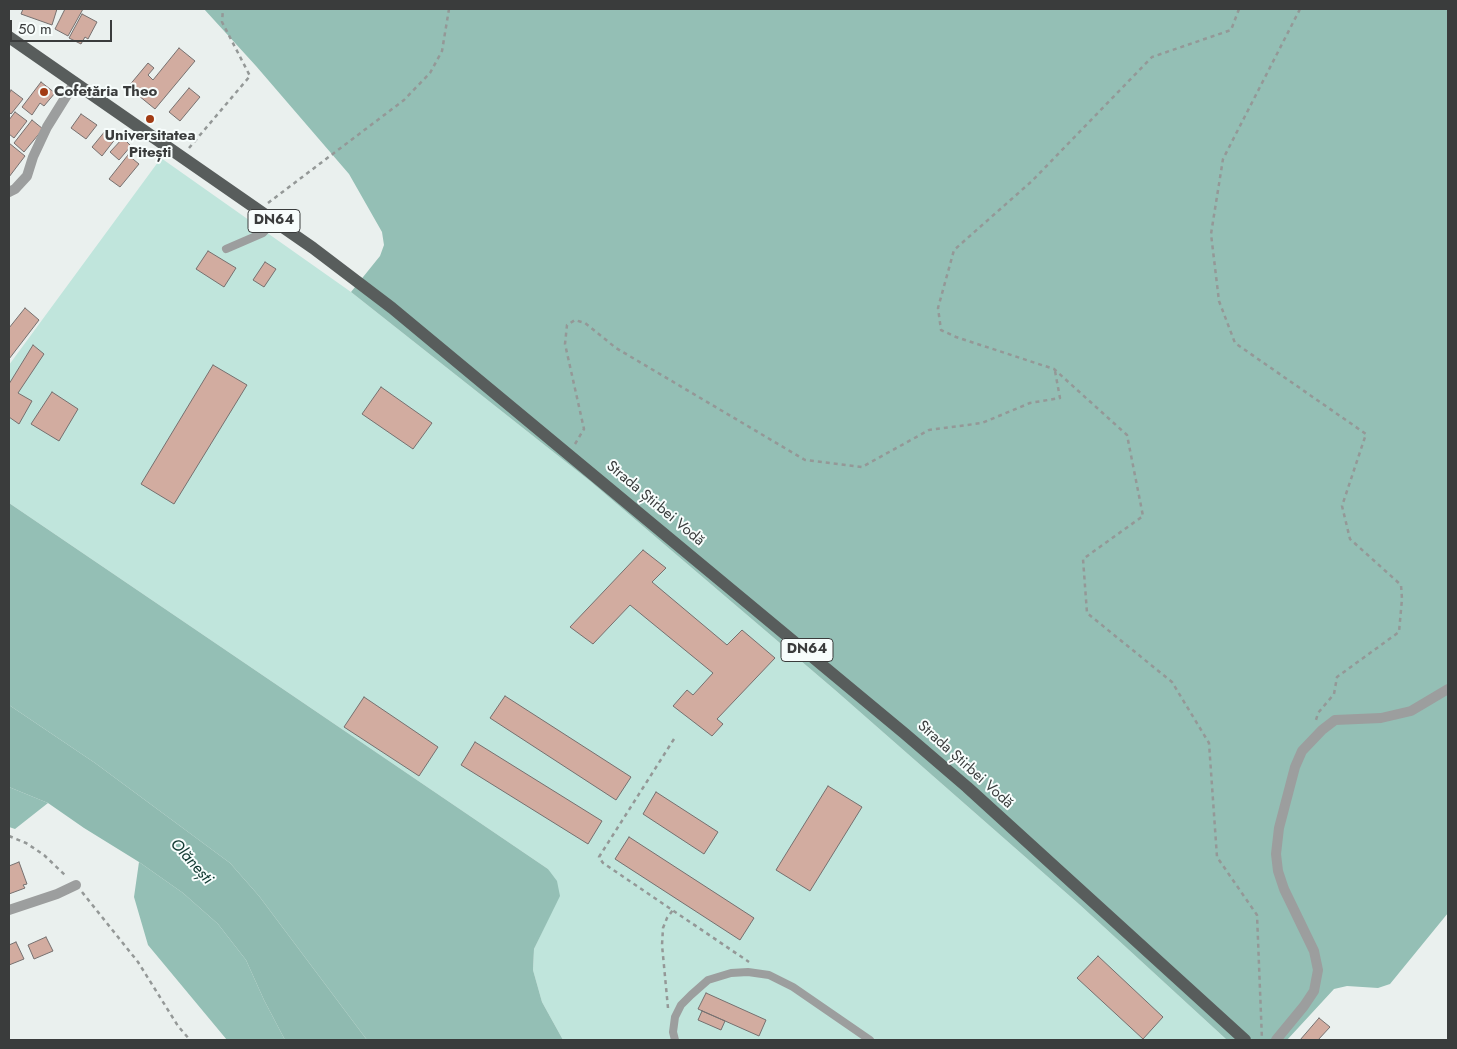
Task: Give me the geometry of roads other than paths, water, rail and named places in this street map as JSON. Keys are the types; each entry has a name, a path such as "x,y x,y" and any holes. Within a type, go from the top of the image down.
{"main road":[{"name":"Strada Știrbei Vodă","path":"9,37 319,252 384,302 904,733 1245,1040"}],"street":[{"path":"9,192 26,176 47,127 75,82"},
{"path":"1276,1040 1314,991 1318,970 1314,951 1284,889 1278,872 1276,854 1279,828 1295,767 1302,751 1309,742 1335,720 1381,718 1411,711 1448,689"},
{"path":"9,910 57,894 76,885"}],"lane":[{"path":"226,248 263,233 274,221"},
{"path":"675,1040 673,1032 675,1017 681,1006 708,980 730,972 748,972 769,976 792,987 870,1040"}],"water":[{"name":"Olănești","path":"9,705 95,763 230,863 259,896 367,1040 285,1040 246,960 218,924 183,893 139,862 48,803 9,787"}],"place":[{"name":"Cofetăria Theo","path":"44,92"},
{"name":"Universitatea Pitești","path":"150,119"}]}
